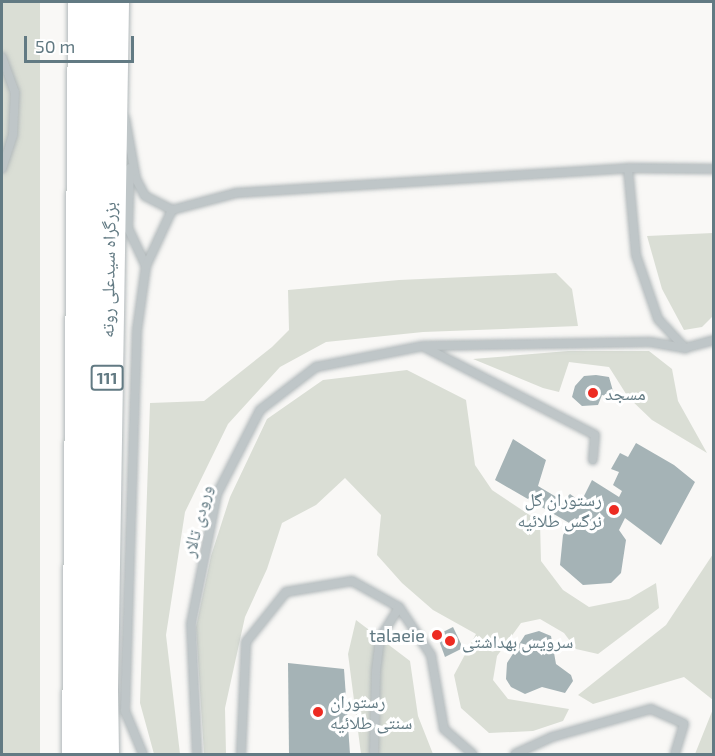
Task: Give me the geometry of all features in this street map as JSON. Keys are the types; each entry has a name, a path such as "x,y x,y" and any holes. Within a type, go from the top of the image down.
{"highway":[{"name":"بزرگراه سیدعلی روته","path":"78,754 84,2"},
{"name":"بزرگراه سیدعلی روته","path":"103,754 102,688 113,2"}],"lane":[{"path":"112,44 121,98"},
{"path":"2,57 15,92 13,135 2,168"},
{"path":"123,109 136,179 145,196 172,210 236,193 628,168 714,169"},
{"path":"131,152 128,228 146,266"},
{"path":"628,168 636,255 658,319 685,348 714,340"},
{"path":"143,754 125,711 137,330 146,266 172,210"},
{"name":"ورودی تالار","path":"197,754 191,624 217,494 260,410 316,367 423,346 650,342 685,348"},
{"path":"423,346 595,435 593,460"},
{"path":"241,754 246,642 286,592 352,581 399,607 431,655 444,729 473,754"},
{"path":"374,754 376,671 380,638 399,607"},
{"path":"515,754 552,737 651,709 684,724 675,754"}],"shaded area":[{"path":"2,2 40,2 40,754 2,754"},
{"path":"713,233 713,316 702,327 684,330 662,289 647,236"},
{"path":"556,273 572,289 578,326 423,332 326,342 280,367 228,424 185,512 166,635 180,754 154,754 140,703 150,403 204,401 272,347 289,330 288,290 399,280"},
{"path":"568,351 649,351 672,369 678,401 707,453 652,420 628,397 609,367 569,362 559,392 543,388 473,359"},
{"path":"407,370 466,400 475,465 492,490 540,522 541,561 563,590 589,607 629,599 656,583 659,608 598,654 576,649 564,633 540,619 521,623 497,656 493,680 508,699 569,709 563,721 533,731 489,733 461,708 454,675 476,634 433,610 402,583 377,555 381,515 345,478 316,505 282,523 267,569 245,617 225,708 226,754 204,754 196,627 211,556 230,497 267,419 323,380"},
{"path":"713,554 713,700 684,677 593,704 578,695 666,625"},
{"path":"356,620 410,661 418,716 433,754 361,754 348,654"},
{"path":"713,709 713,754 695,754"}],"building":[{"path":"584,376 609,377 615,398 602,395 598,405 582,406 572,397 575,386"},
{"name":"رستوران گل نرگس طلائیه","path":"513,439 546,460 538,486 563,501 570,494 581,502 592,480 619,497 622,491 613,485 619,472 611,469 620,453 628,457 636,443 674,465 695,482 661,545 625,518 619,530 626,540 621,573 611,583 583,585 560,565 563,535 571,524 495,480"},
{"name":"سرویس بهداشتی","path":"453,627 463,648 445,657 437,635"},
{"path":"539,631 551,636 556,664 571,675 573,681 565,693 542,687 525,694 511,687 506,679 507,663 525,635"},
{"name":"رستوران سنتی طلائیه","path":"288,663 344,669 350,754 289,754"}],"place":[{"name":"مسجد","path":"593,393"},
{"name":"رستوران گل نرگس طلائیه","path":"614,510"},
{"name":"talaeie","path":"437,635"},
{"name":"سرویس بهداشتی","path":"450,641"},
{"name":"رستوران سنتی طلائیه","path":"318,712"}]}
